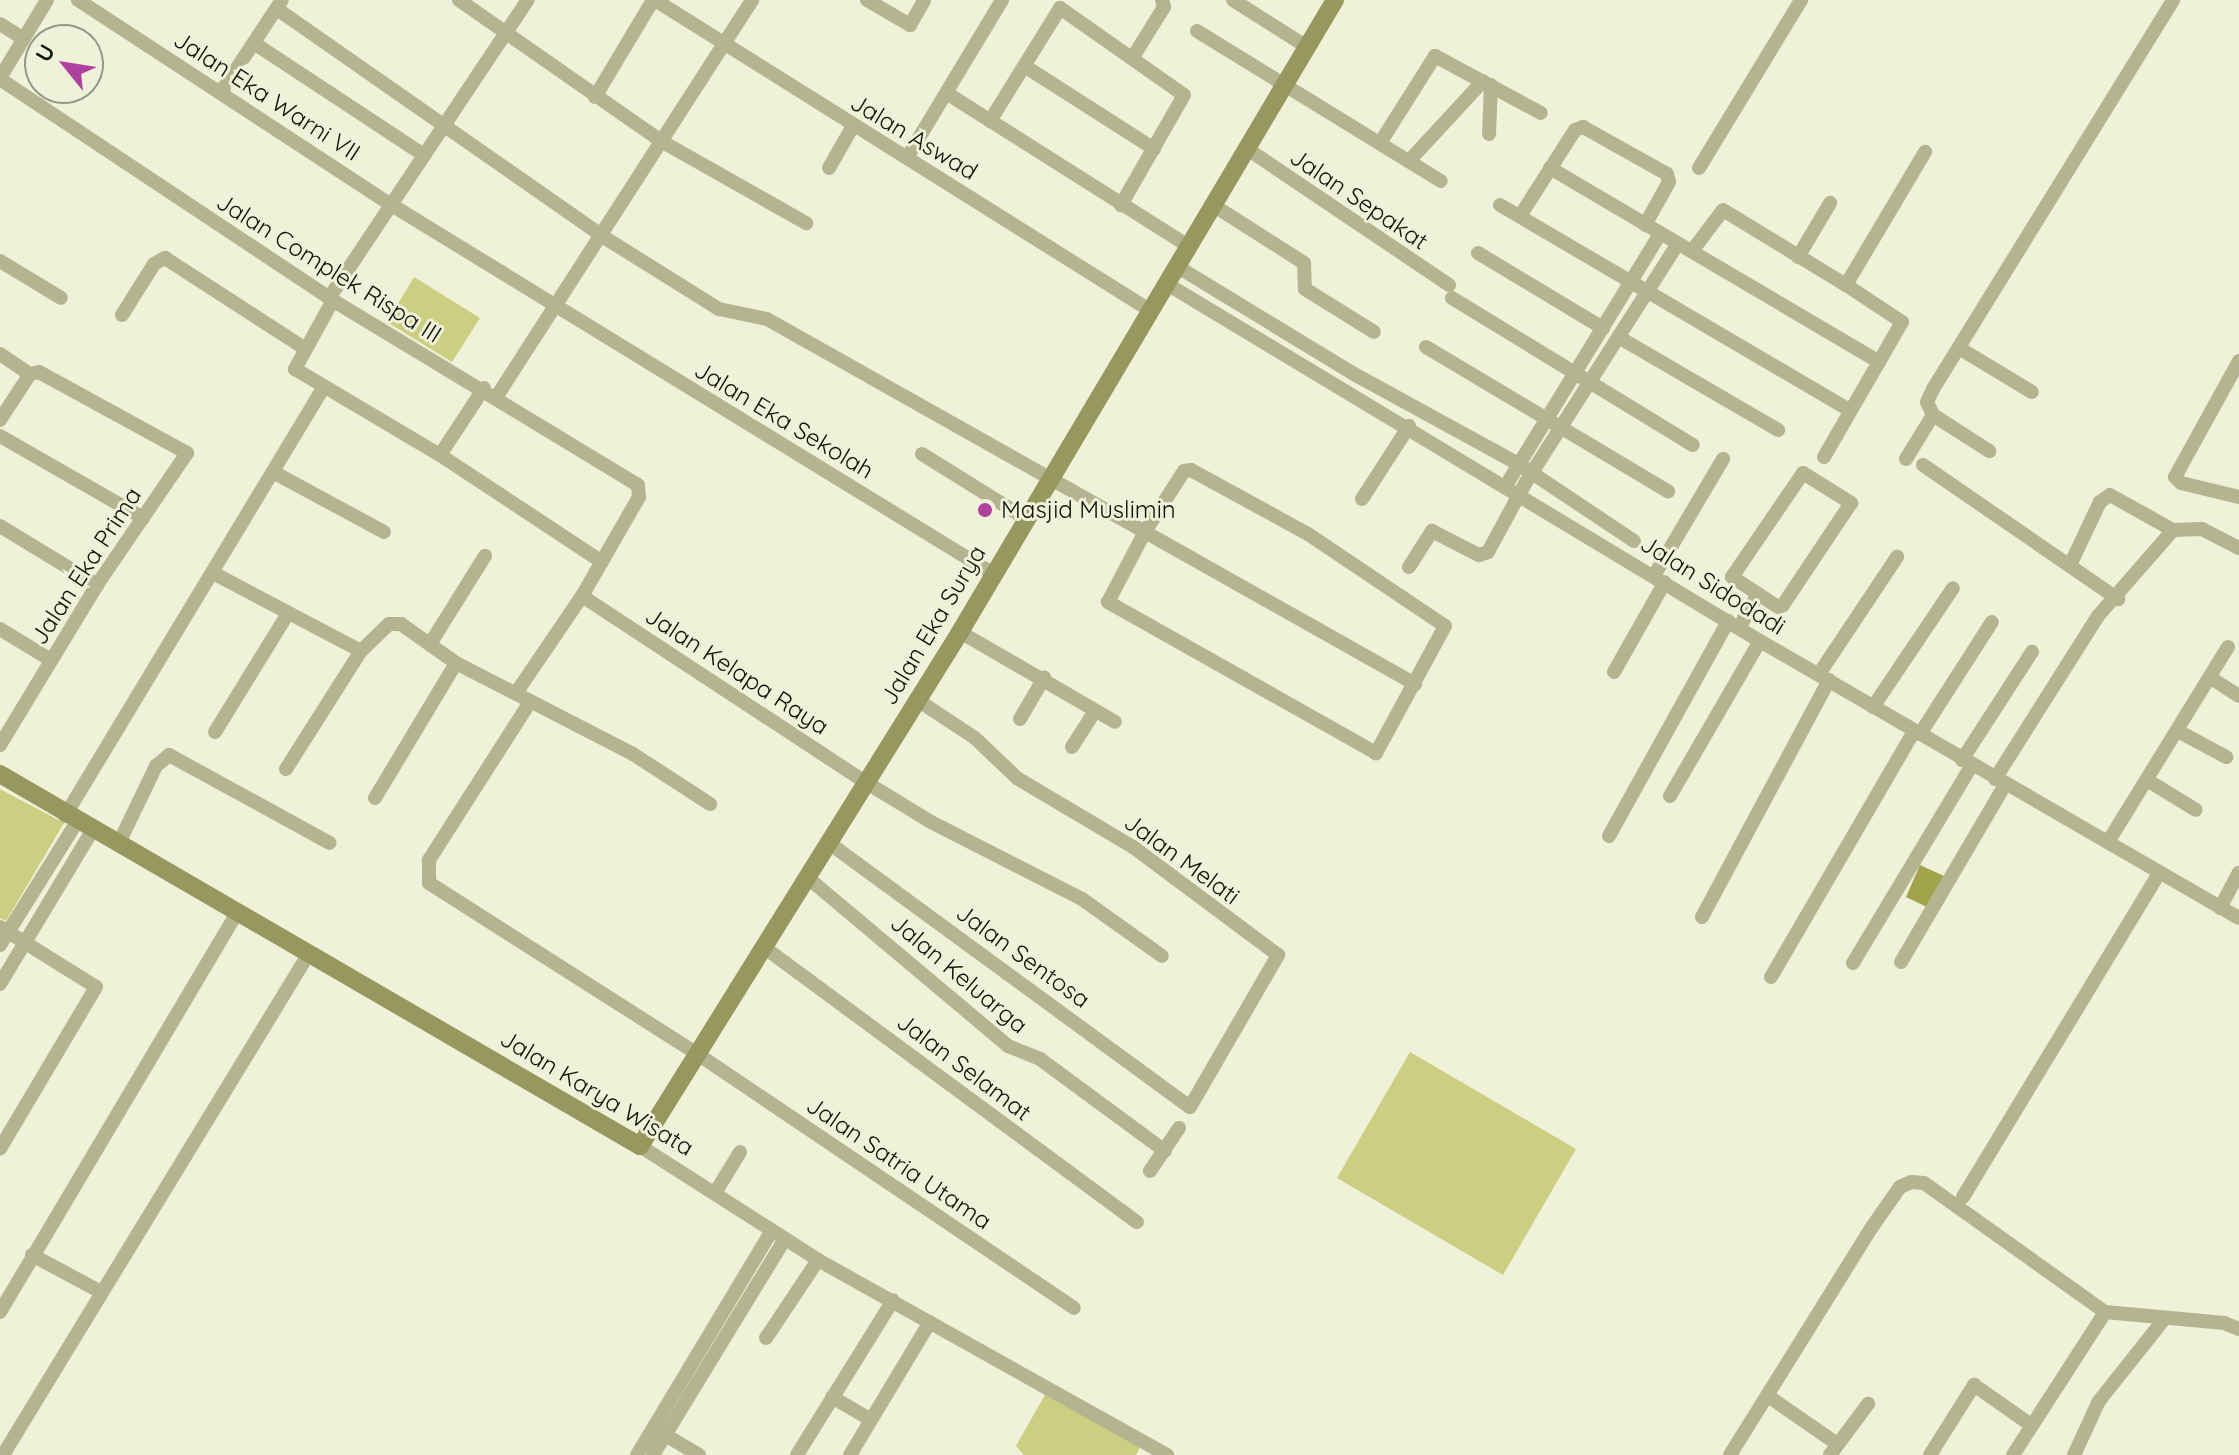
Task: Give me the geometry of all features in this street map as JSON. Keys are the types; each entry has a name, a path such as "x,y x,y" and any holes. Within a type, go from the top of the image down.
{"street":[{"path":"33,24 47,0"},
{"name":"Jalan Eka Warni VII","path":"78,0 390,204 553,306"},
{"path":"459,0 661,141 806,223"},
{"path":"516,693 602,562 440,455 295,369 331,299 390,204 445,128 528,0"},
{"path":"595,97 654,0"},
{"name":"Jalan Aswad","path":"654,0 853,126 908,156 1151,311"},
{"path":"497,396 727,44 752,0"},
{"path":"867,0 910,25 924,1"},
{"path":"908,156 1002,0"},
{"path":"1133,57 1164,7 1162,0"},
{"path":"1233,0 1307,47"},
{"name":"Jalan Eka Surya","path":"640,1146 960,632 992,573 1190,247 1335,0"},
{"path":"1699,168 1801,0"},
{"path":"1906,459 1933,415 1929,396 2173,0"},
{"path":"990,121 1026,67 1054,4 1133,57 1185,97 1121,205"},
{"path":"221,92 280,5 445,128 602,236 719,309 767,319 1415,684"},
{"path":"0,24 24,39 0,78"},
{"path":"1197,31 1441,181"},
{"path":"254,43 424,155"},
{"path":"1380,143 1435,56 1541,113"},
{"path":"1026,67 1154,149"},
{"name":"Jalan Complek Rispa III","path":"0,78 331,299 484,388 639,487 639,497 602,562"},
{"path":"1487,83 1489,134"},
{"path":"1409,161 1487,83"},
{"path":"948,94 1190,247"},
{"path":"829,168 853,126"},
{"path":"1520,216 1575,130 1583,127 1662,170 1669,182 1645,225"},
{"name":"Jalan Sepakat","path":"1246,148 1451,292 1693,445"},
{"path":"1846,285 1925,152"},
{"path":"1550,168 1879,362"},
{"path":"1798,257 1830,203"},
{"path":"1213,205 1304,263 1305,289 1374,332"},
{"path":"1500,205 1850,410"},
{"path":"1692,251 1723,210 1901,319 1824,457"},
{"path":"1505,487 1526,470 1562,430 1603,328 1660,234"},
{"path":"1409,567 1432,531 1484,555 1519,496 1526,470 1548,420 1620,338 1678,243"},
{"path":"1478,253 1603,328"},
{"path":"122,315 154,264 165,258 304,348"},
{"path":"0,261 61,298"},
{"path":"1178,267 1354,374 1526,470 1634,541"},
{"name":"Jalan Sidodadi","path":"1167,284 1409,426 1760,641 2239,918"},
{"name":"Jalan Eka Sekolah","path":"553,306 992,573"},
{"path":"1620,338 1778,430"},
{"path":"1426,347 1668,491"},
{"path":"1959,348 2032,392"},
{"path":"0,354 30,374 0,420"},
{"path":"2239,361 2175,477 2181,483 2239,497"},
{"name":"Jalan Eka Prima","path":"0,745 97,585 187,453 39,372 30,374"},
{"path":"0,984 25,943 78,823 213,573 323,388"},
{"path":"440,455 484,388"},
{"path":"1933,415 1989,451"},
{"path":"1362,499 1409,426"},
{"path":"0,436 143,518"},
{"path":"922,454 1025,518"},
{"path":"1614,672 1723,459"},
{"path":"1923,465 2071,563 2118,599"},
{"path":"1191,470 1308,534 1445,626 1376,753 1112,607 1108,599 1146,530 1184,471 1191,470"},
{"path":"273,472 384,532"},
{"path":"1803,473 1851,503 1783,605 1756,597 1732,577 1803,473"},
{"path":"2071,563 2100,502 2110,495 2173,530 2202,529 2239,548"},
{"path":"0,526 97,585"},
{"path":"1901,962 2000,782 2098,616 2118,599 2173,530"},
{"path":"430,644 485,556"},
{"path":"1702,917 1824,677 1897,557"},
{"path":"213,573 287,615 361,651"},
{"path":"1873,707 1953,588"},
{"name":"Jalan Kelapa Raya","path":"582,596 867,783 931,822 1082,899 1162,956"},
{"path":"1609,836 1734,624 1756,597"},
{"path":"215,732 287,615"},
{"path":"1771,977 1917,732 1992,622"},
{"path":"286,769 361,651 394,623 456,663 633,754 710,804"},
{"path":"0,629 51,660"},
{"path":"960,632 1115,722"},
{"path":"1670,796 1760,641"},
{"path":"2108,842 2228,647"},
{"path":"1853,963 2032,652"},
{"path":"375,798 456,663"},
{"path":"1020,719 1044,678"},
{"path":"2211,678 2239,696"},
{"name":"Jalan Melati","path":"916,699 975,738 1017,778 1133,847 1278,955 1190,1107"},
{"name":"Jalan Satria Utama","path":"530,702 429,860 429,883 699,1055 1074,1308"},
{"path":"1072,747 1095,711"},
{"path":"2178,731 2226,757"},
{"path":"115,844 162,758 179,757 330,843"},
{"name":"Jalan Karya Wisata","path":"0,774 236,915 640,1146 818,1260 893,1300 1146,1450 1167,1455"},
{"path":"2147,780 2196,810"},
{"path":"0,1149 96,987 25,943 3,935 78,823"},
{"name":"Jalan Sentosa","path":"829,843 1190,1107"},
{"path":"2220,908 2239,873"},
{"path":"1963,1197 2159,874"},
{"name":"Jalan Keluarga","path":"808,878 1008,1046 1040,1059 1165,1151"},
{"path":"0,1312 236,915"},
{"name":"Jalan Selamat","path":"765,948 1137,1222"},
{"path":"3,1455 308,955"},
{"path":"1150,1171 1179,1128"},
{"path":"715,1193 740,1152"},
{"path":"1730,1455 1872,1227 1900,1187 1911,1182 1924,1183 2105,1312 2224,1323 2239,1329"},
{"path":"653,1455 659,1432 772,1230"},
{"path":"637,1455 659,1432 785,1239"},
{"path":"32,1255 101,1292"},
{"path":"766,1338 818,1260"},
{"path":"797,1455 893,1300"},
{"path":"2013,1455 2105,1312"},
{"path":"2074,1455 2099,1401 2165,1318"},
{"path":"850,1455 930,1322"},
{"path":"1930,1455 1974,1385 2031,1425"},
{"path":"1768,1396 1833,1449 1868,1404"},
{"path":"832,1397 871,1420"},
{"path":"659,1432 699,1455"}],"green space":[{"path":"414,277 480,318 452,362 387,322"},
{"path":"0,789 64,823 6,921 0,918"},
{"path":"1410,1052 1576,1149 1503,1275 1337,1178"},
{"path":"1046,1393 1140,1447 1136,1455 1024,1455 1016,1446"}],"shaded area":[{"path":"1920,865 1944,876 1929,908 1906,897"}],"place":[{"name":"Masjid Muslimin","path":"985,510"}]}
